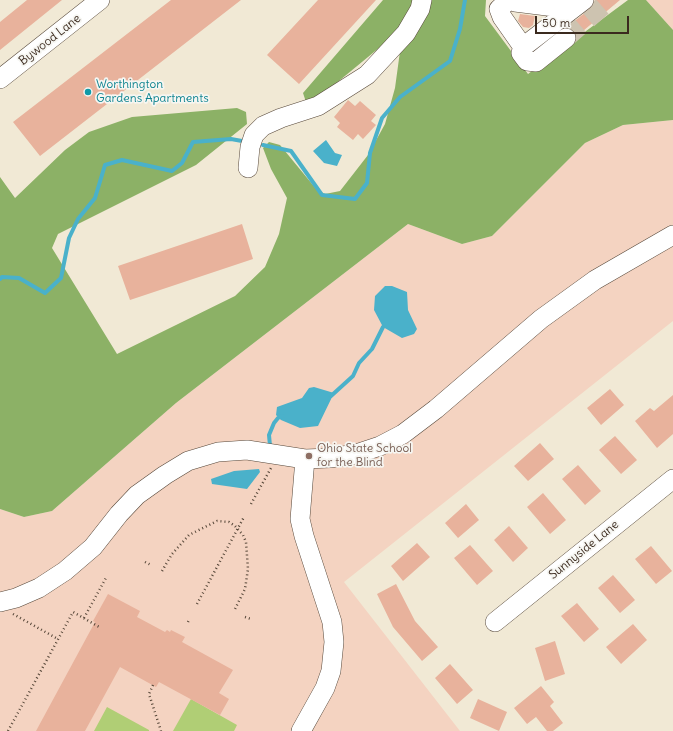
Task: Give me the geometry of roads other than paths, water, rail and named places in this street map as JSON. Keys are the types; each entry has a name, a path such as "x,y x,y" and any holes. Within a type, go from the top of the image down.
{"street":[{"name":"Bywood Lane","path":"0,79 100,0"},
{"path":"248,168 250,147 254,135 263,126 281,118 318,106 367,75 406,33 420,9 422,0"},
{"path":"509,0 499,9 502,17 523,47"},
{"path":"514,0 515,2 555,7 564,0"},
{"path":"545,29 562,41 536,62 531,63 523,57 521,53 523,47 545,29 584,0"},
{"path":"5,607 16,598 39,588 65,571 93,547 119,514 137,495 164,474 188,461 218,452 247,450 305,459 330,458 356,454 380,446 403,434 436,409 541,319 595,280 673,235"},
{"path":"302,731 325,688 331,671 334,642 332,622 304,536 300,519 305,459"},
{"name":"Sunnyside Lane","path":"495,622 673,479"}],"water":[{"path":"326,140 335,153 342,155 337,166 324,163 313,151"},
{"path":"385,286 392,286 407,292 408,310 417,329 414,334 402,338 383,327 374,310 375,296"},
{"path":"314,387 334,393 318,426 300,428 281,420 276,415 277,407 302,398 309,388"},
{"path":"259,469 260,472 247,489 212,484 211,479 234,471"}],"waterway":[{"path":"263,145 291,151 322,195 355,199 367,183 370,153 382,118 400,97 450,61 460,29 465,0"},
{"path":"0,279 2,277 19,278 45,293 61,278 69,238 78,219 95,198 105,165 122,160 172,171 182,163 193,142 231,139 242,141"},
{"path":"331,396 353,376 359,363 372,349 383,327"},
{"path":"270,446 269,435 274,423 278,418 283,416"}],"tunnel":[{"path":"566,38 610,0"}],"place":[{"name":"Worthington Gardens Apartments","path":"88,92"},
{"name":"Ohio State School for the Blind","path":"309,456"}]}
